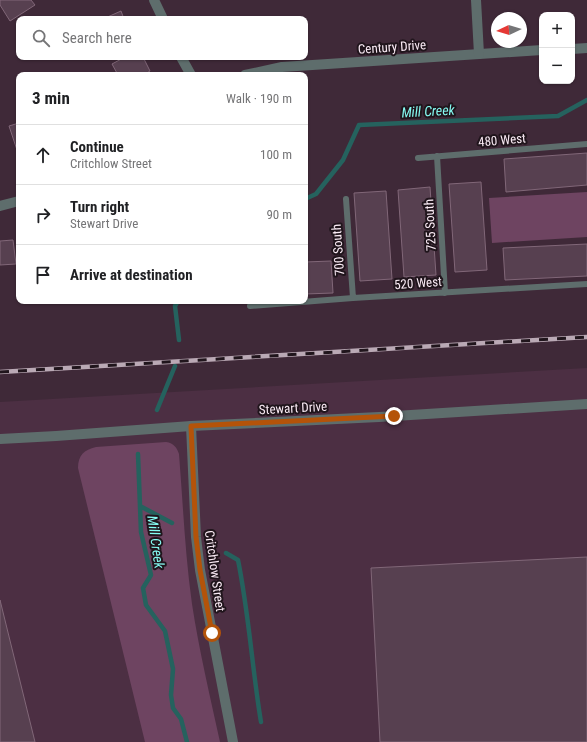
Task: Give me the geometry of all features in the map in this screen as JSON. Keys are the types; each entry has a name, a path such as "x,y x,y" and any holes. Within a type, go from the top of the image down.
{"street":[{"path":"154,0 162,16"},
{"path":"476,0 479,54"},
{"path":"575,48 587,48"},
{"name":"Century Drive","path":"259,72 282,67 539,50"},
{"path":"183,60 189,72"},
{"path":"0,206 16,202"},
{"name":"Stewart Drive","path":"0,439 191,426 379,417 587,404"},
{"name":"Critchlow Street","path":"191,426 196,537 200,570 233,742"}],"lane":[{"name":"480 West","path":"418,158 587,144"},
{"name":"725 South","path":"437,156 445,293"},
{"name":"700 South","path":"346,199 353,298"},
{"name":"520 West","path":"308,301 587,284"},
{"name":"520 West","path":"250,306 276,304"}],"shaded area":[{"path":"587,192 587,237 492,243 489,198"},
{"path":"587,368 587,742 0,742 0,402"},
{"path":"166,442 175,446 179,454 192,604 201,656 220,742 145,742 78,468 78,463 82,454 92,448"}],"building":[{"path":"0,0 31,0 35,5 10,21 0,5"},
{"path":"121,11 123,16 110,16"},
{"path":"119,60 144,60 150,71 116,72 112,64"},
{"path":"16,124 16,147 9,126"},
{"path":"587,153 587,185 506,192 504,159"},
{"path":"481,182 487,270 455,272 449,184"},
{"path":"430,187 436,275 404,277 398,190"},
{"path":"386,191 392,279 360,281 354,193"},
{"path":"13,240 16,264 0,265 0,241"},
{"path":"587,244 587,276 505,280 503,248"},
{"path":"331,261 333,293 308,294 308,262"},
{"path":"587,557 587,742 380,742 371,568"},
{"path":"0,600 35,742 0,742"}],"waterway":[{"name":"Mill Creek","path":"308,198 316,194 343,160 359,125 558,116 587,100"},
{"name":"Mill Creek","path":"176,304 175,306 179,340"},
{"name":"Mill Creek","path":"157,410 175,366"},
{"name":"Mill Creek","path":"138,454 141,532 151,575 143,588 146,605 165,631 173,669 171,695 173,708 181,719 187,742"},
{"path":"140,506 172,523"},
{"path":"226,553 238,560 245,600 261,722"}],"railway":[{"path":"0,372 587,337"}],"route":[{"path":"212,633 200,570 196,537 191,426 394,416"}]}
